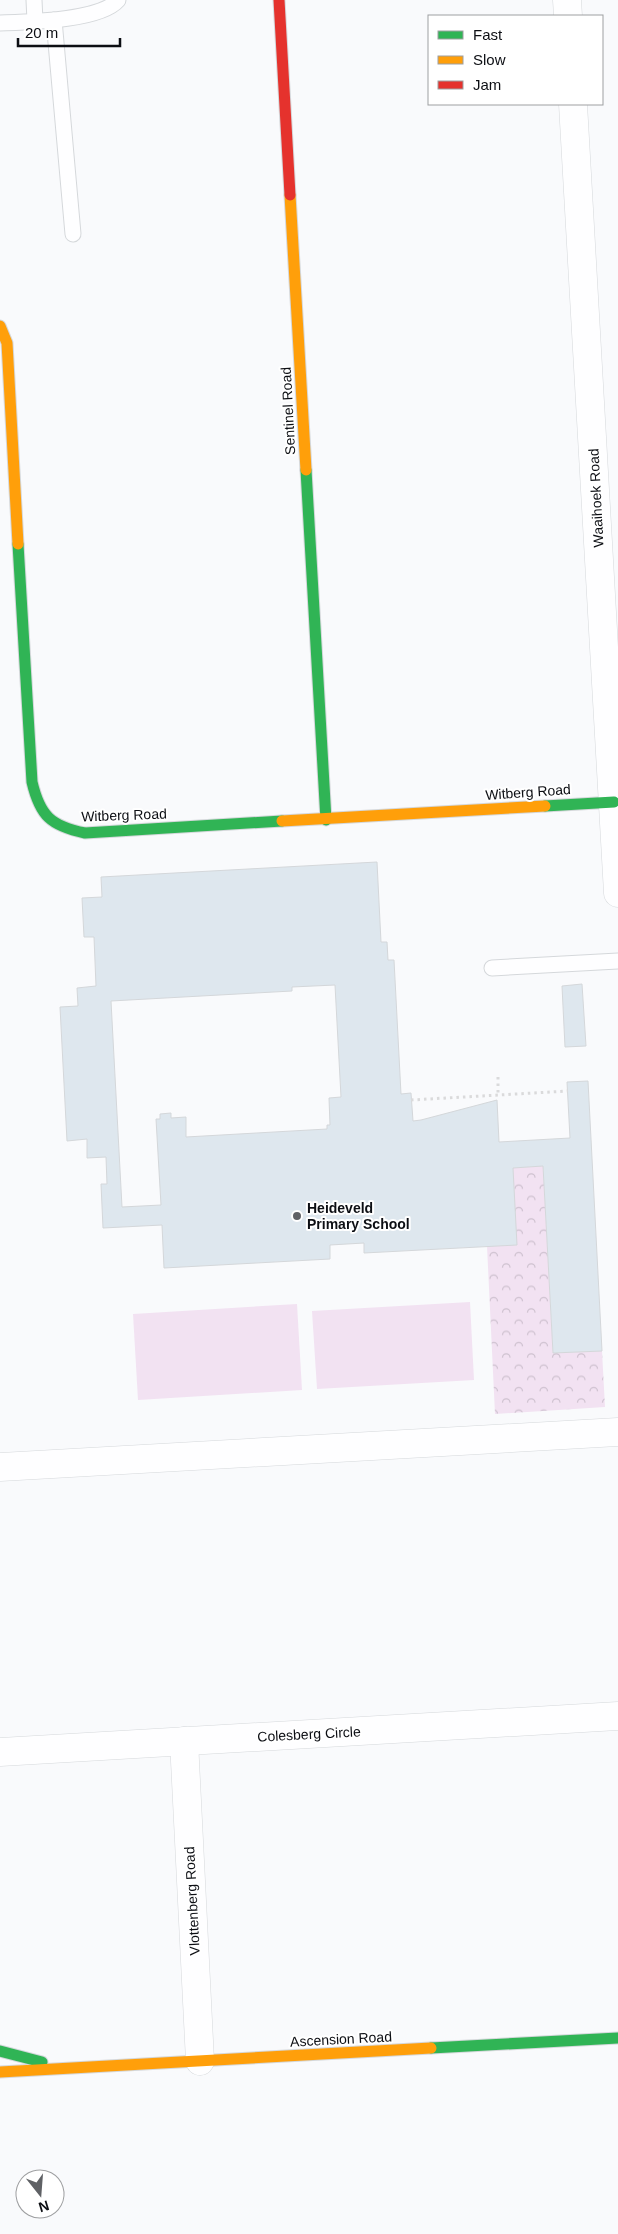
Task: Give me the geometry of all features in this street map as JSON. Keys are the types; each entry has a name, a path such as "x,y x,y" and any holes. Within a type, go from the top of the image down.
{"street":[{"name":"Sentinel Road","path":"279,0 326,820"},
{"path":"567,0 568,15"},
{"name":"Waaihoek Road","path":"573,105 618,893"},
{"name":"Witberg Road","path":"0,326 8,351 32,782 35,799 41,812 52,824 67,830 85,833 614,802"},
{"path":"0,1467 618,1432"},
{"name":"Colesberg Circle","path":"0,1752 618,1716"},
{"name":"Vlottenberg Road","path":"184,1741 200,2061"},
{"name":"Ascension Road","path":"0,2072 618,2038"},
{"name":"Ascension Road","path":"0,2051 65,2069"}],"lane":[{"path":"34,0 35,21"},
{"path":"0,22 54,20 104,9 118,0"},
{"path":"54,20 72,234"},
{"path":"492,968 618,961"}],"path":[{"path":"498,1077 498,1095"},
{"path":"411,1100 568,1091"}],"green space":[{"path":"543,1166 553,1353 602,1351 605,1407 495,1414 487,1246 513,1168"},
{"path":"470,1302 474,1380 317,1389 312,1311"},
{"path":"297,1304 302,1390 138,1400 133,1314"}],"building":[{"path":"377,862 381,942 387,942 388,960 394,960 401,1094 411,1093 413,1121 497,1100 499,1142 570,1138 567,1082 588,1081 602,1351 553,1353 543,1166 513,1168 517,1245 364,1253 364,1243 330,1245 330,1259 164,1268 162,1225 103,1228 101,1184 107,1184 106,1157 87,1158 87,1139 67,1141 60,1007 78,1006 77,988 96,986 94,937 84,937 82,898 102,897 101,877","holes":["335,985 341,1097 329,1098 330,1125 327,1125 327,1129 186,1137 186,1117 171,1118 171,1113 160,1114 160,1119 156,1119 161,1205 122,1207 111,1001 292,991 292,987"]},
{"path":"582,984 586,1046 565,1047 562,986"}],"traffic: fast":[{"path":"306,470 326,820"},
{"path":"18,544 32,782 39,803 49,818 64,827 85,833 282,821"},
{"path":"545,806 614,802"},
{"path":"431,2048 618,2038"},
{"path":"0,2051 42,2062"}],"traffic: slow":[{"path":"290,195 306,470"},
{"path":"0,326 7,343 18,544"},
{"path":"282,821 545,806"},
{"path":"0,2072 431,2048"}],"traffic: jam":[{"path":"279,0 290,195"}],"place":[{"name":"Heideveld Primary School","path":"297,1216"}]}
